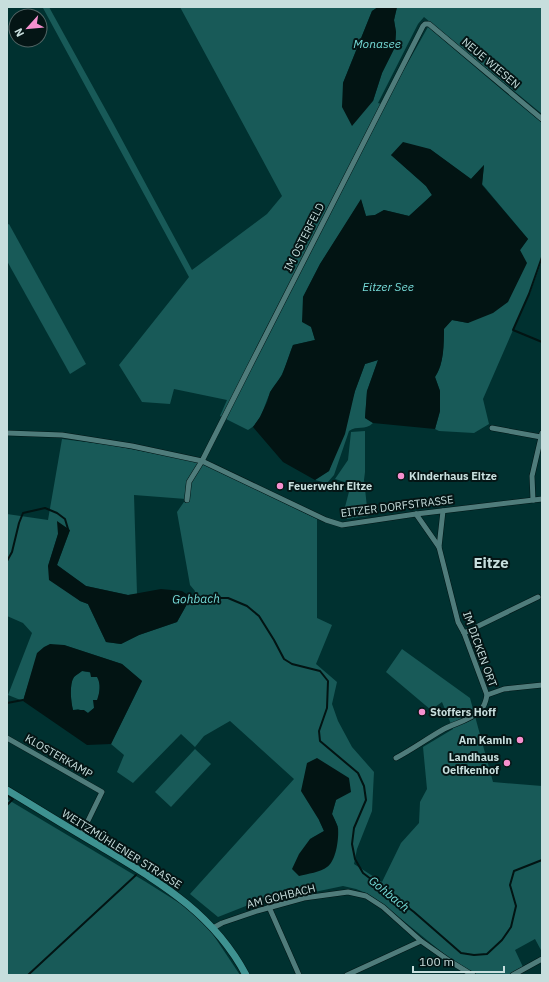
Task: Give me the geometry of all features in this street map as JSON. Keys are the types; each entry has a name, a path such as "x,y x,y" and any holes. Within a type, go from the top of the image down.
{"street":[{"name":"NEUE WIESEN","path":"425,24 430,24 542,119"},
{"name":"IM OSTERFELD","path":"187,500 189,482 202,461 420,29 425,24"},
{"path":"492,428 541,435 532,476 533,500"},
{"name":"EITZER DORFSTRASSE","path":"7,433 62,435 132,446 202,461 326,520 342,524 542,499"},
{"name":"IM DICKEN ORT","path":"396,758 444,729 478,713 485,705 487,695 464,633 458,622 439,547 443,511"},
{"name":"IM DICKEN ORT","path":"416,514 439,547"},
{"path":"464,633 538,597"},
{"path":"487,695 504,689 542,685"},
{"name":"KLOSTERKAMP","path":"7,738 102,792 81,835"},
{"name":"WEITZMÜHLENER STRASSE","path":"7,790 158,882 194,909 227,945 246,975"},
{"name":"AM GOHBACH","path":"213,928 222,923 269,907 304,898 348,892 355,893 366,896 383,907 421,941 470,974"},
{"path":"269,907 299,975"},
{"path":"347,975 421,941"},
{"path":"513,975 542,959"}],"shaded area":[{"path":"41,7 49,7 192,270 267,214 282,196 180,7 378,7 372,11 343,83 373,101 382,73 395,47 396,32 394,20 397,7 542,7 542,114 424,17 418,24 378,103 384,105 428,27 542,123 542,260 530,293 483,399 489,424 474,433 439,431 435,429 440,411 440,391 435,377 442,360 443,329 452,320 468,323 528,239 482,184 484,165 471,179 430,149 391,155 426,186 432,195 409,216 384,210 375,215 366,216 361,200 320,264 303,297 315,340 293,345 284,371 271,390 260,418 253,427 248,430 220,416 227,400 174,389 170,404 142,402 119,365 189,277 48,17 48,8"},
{"path":"9,224 86,364 70,374 7,261 7,225"},
{"path":"378,360 367,391 365,418 373,423 367,427 355,428 349,431 334,475 327,483 315,480 329,471 365,364"},
{"path":"365,431 364,480 368,516 347,519 345,507 351,484 335,479 348,460 351,432"},
{"path":"62,439 110,445 198,462 317,519 317,618 332,625 316,664 337,682 332,704 338,721 352,747 374,772 372,811 357,849 354,864 382,882 401,843 419,823 420,802 427,789 423,747 453,729 442,702 431,710 386,672 402,649 470,698 493,782 542,786 542,952 535,939 515,950 523,967 508,975 478,975 449,958 384,905 366,893 356,889 343,886 305,894 271,896 218,917 190,894 294,779 230,721 204,736 195,747 181,734 133,783 117,772 124,755 111,744 142,681 122,664 64,645 38,653 23,701 8,695 32,633 23,623 7,616 7,514 48,520","holes":["134,495 186,499 177,512 190,585 195,591 193,598 191,597 177,622 139,635 121,644 106,642 88,604 80,601 48,566 58,534 70,530 57,565 86,586 128,595 137,594","349,778 336,800 332,814 338,827 310,839 324,831 319,820"]},
{"path":"82,671 90,672 99,679 99,696 95,707 88,713 78,709 73,710 71,693 72,680"},
{"path":"195,749 211,764 171,807 155,792"},
{"path":"7,799 192,911 208,927 240,975 7,975"}],"water":[{"name":"Monasee","path":"378,7 397,7 394,20 396,32 395,47 382,73 373,101 352,126 342,107 343,83 372,11"},
{"name":"Eitzer See","path":"403,142 430,149 471,179 484,165 482,185 528,239 520,250 527,263 508,302 493,313 468,323 452,320 444,329 442,360 435,377 440,391 440,411 435,429 373,423 365,418 367,391 378,360 365,364 355,391 345,434 329,471 315,480 283,462 253,427 260,417 270,392 282,375 293,345 315,340 311,327 302,322 303,297 320,264 361,199 366,216 375,215 384,210 409,216 432,195 426,186 391,155"},
{"path":"57,521 70,530 57,565 86,586 128,595 161,589 182,591 191,597 177,622 139,635 121,644 106,642 88,604 80,601 49,580 48,566 58,534"},
{"path":"50,644 64,645 122,664 142,681 111,744 87,745 23,701 37,653","holes":["82,671 90,672 91,677 97,677 100,685 97,700 93,700 94,708 88,713 84,710 73,710 71,693 72,680"]},
{"path":"317,758 349,778 351,792 336,800 332,814 338,826 337,844 333,860 324,869 299,876 292,869 299,854 310,839 324,831 301,791 307,763"}],"waterway":[{"path":"542,257 529,294 513,330 542,342"},
{"name":"Gohbach","path":"7,561 12,552 23,513 45,508 57,513 65,519 68,531"},
{"name":"Gohbach","path":"189,598 228,598 247,606 259,616 284,659 292,664 320,671 328,681 327,708 319,731 320,741 358,773 364,786 366,800 354,828 352,844 355,859 363,873 414,912 461,953 474,955 487,954 502,940 511,927 516,906 510,885 514,871 542,860"},
{"path":"7,703 23,700"},
{"path":"7,795 13,799 7,805"},
{"path":"28,975 136,875"}],"place":[{"name":"Kinderhaus Eitze","path":"401,476"},
{"name":"Feuerwehr Eitze","path":"280,486"},
{"name":"Stoffers Hoff","path":"422,712"},
{"name":"Am Kamin","path":"520,740"},
{"name":"Landhaus Oelfkenhof","path":"507,763"}],"district":[{"name":"Eitze","path":"491,563"}]}
